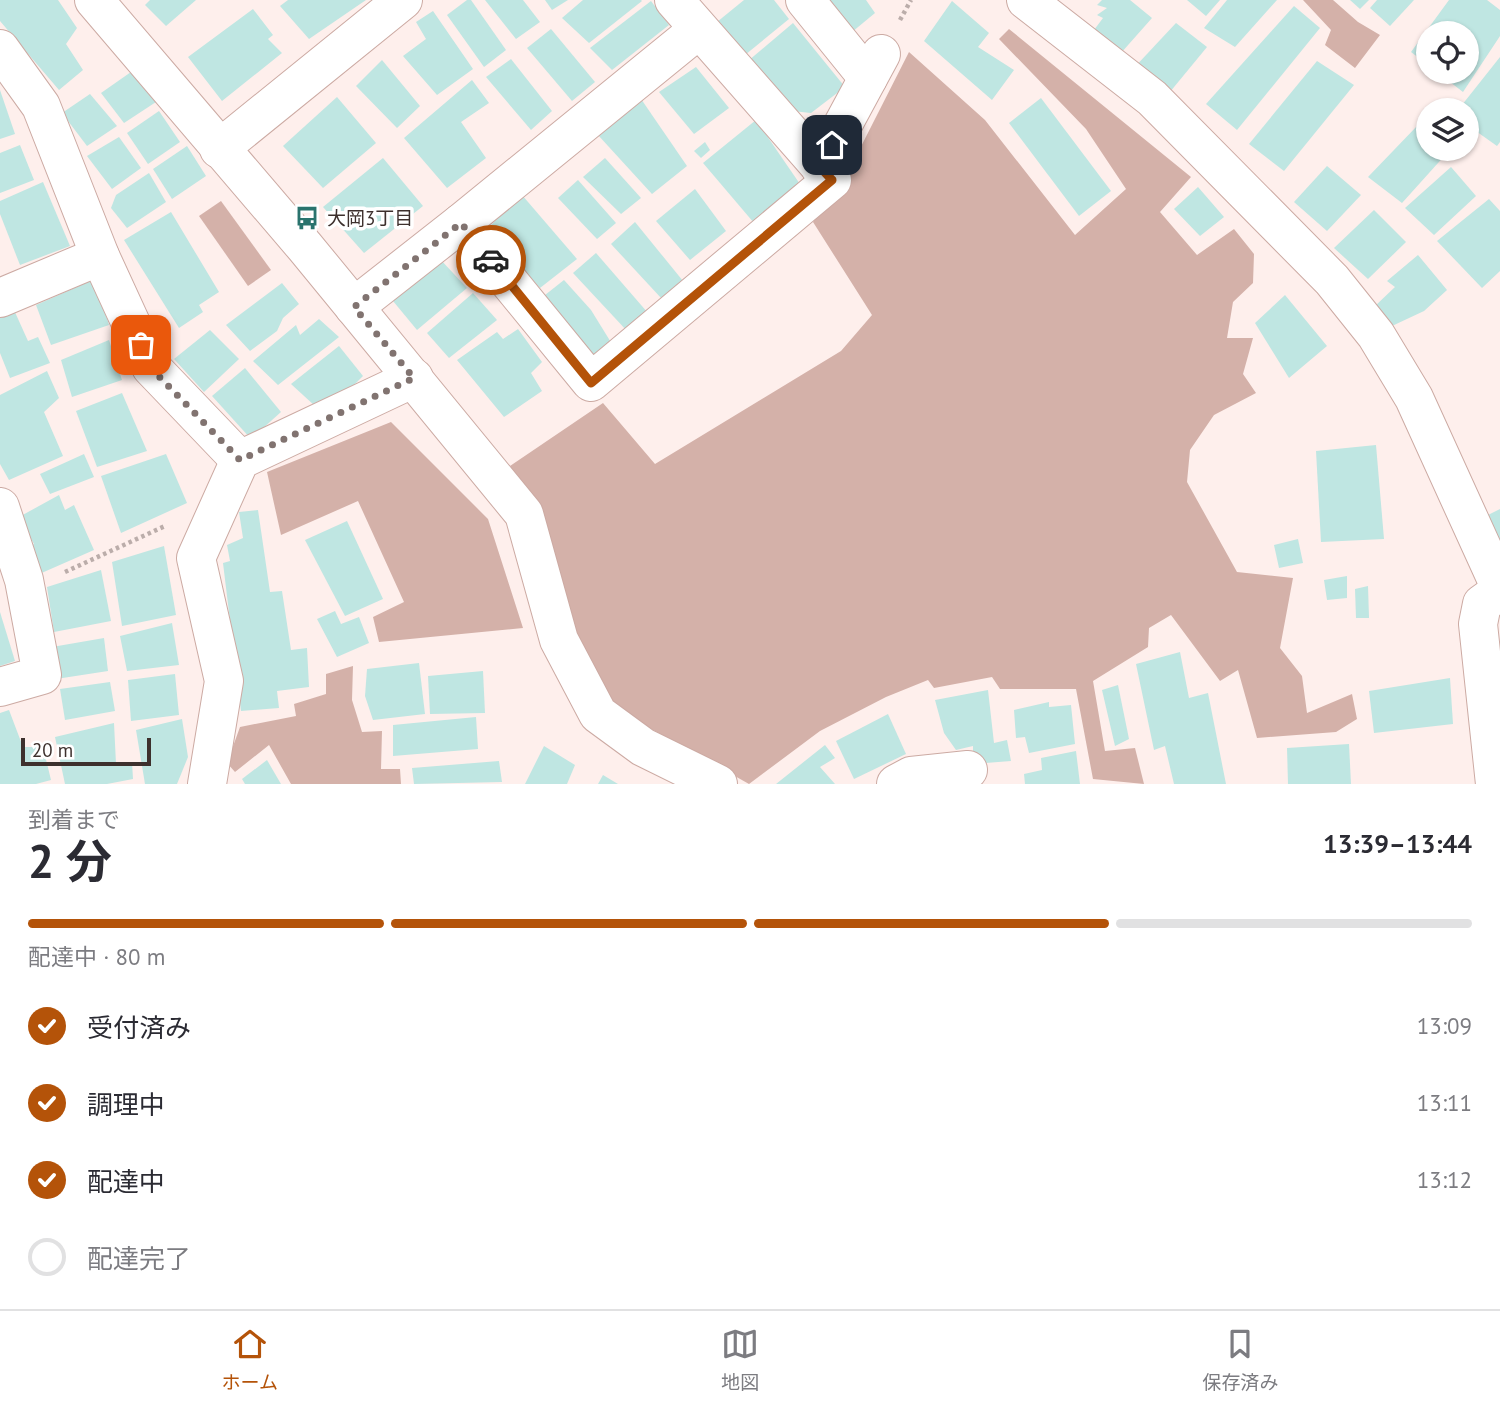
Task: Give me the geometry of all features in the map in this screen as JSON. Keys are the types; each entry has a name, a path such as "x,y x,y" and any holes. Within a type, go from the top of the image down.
{"street":[{"path":"94,0 414,378 524,514 559,640 598,714 643,747 718,784"},
{"path":"219,149 403,0"},
{"path":"461,223 591,383 832,180 674,0"},
{"path":"805,0 874,66 820,167"},
{"path":"1026,0 1152,98 1339,289 1376,335 1414,398 1500,589 1482,604 1478,624 1495,784"},
{"path":"354,307 698,30"},
{"path":"0,49 41,106 100,256 151,368 240,460"},
{"path":"0,298 100,256"},
{"path":"207,784 224,681 196,558 240,460 414,378"},
{"path":"0,507 26,590 42,675 0,687"},
{"path":"895,784 911,776 968,771"}],"path":[{"path":"26,590 193,513 217,511"}],"shaded area":[{"path":"1303,0 1333,0 1358,22 1380,35 1355,68 1325,45 1331,30"},
{"path":"1009,29 1191,177 1160,212 1197,255 1234,229 1254,254 1253,283 1233,302 1227,338 1253,338 1243,374 1256,393 1214,415 1190,450 1187,482 1237,572 1293,578 1280,648 1302,676 1307,713 1352,694 1357,719 1336,732 1257,738 1238,670 1220,681 1171,615 1149,628 1148,647 1093,681 1105,751 1135,748 1144,784 1093,779 1076,689 1000,689 992,677 934,688 928,680 886,697 820,731 749,784 609,705 570,630 536,504 510,466 603,403 655,464 841,351 872,315 813,222 843,182 909,52 985,120 1075,235 1126,189 1086,129 999,39"},
{"path":"221,201 271,270 248,286 199,216"},
{"path":"391,422 488,519 523,628 379,642 373,617 404,602 358,501 281,535 267,472"},
{"path":"353,666 352,700 362,732 382,731 381,769 400,769 401,784 291,784 269,745 235,772 227,763 240,727 296,716 294,704 326,694 326,674"}],"building":[{"path":"0,0 58,0 77,28 66,44 83,70 59,90 0,21"},
{"path":"150,0 196,0 166,26 145,5"},
{"path":"288,0 366,0 309,39 280,6"},
{"path":"467,0 471,0 506,50 484,67 447,15"},
{"path":"485,0 523,0 540,22 516,39"},
{"path":"545,0 568,0 552,10"},
{"path":"583,0 642,1 589,43 562,18"},
{"path":"744,0 774,0 789,19 745,55 717,22"},
{"path":"813,0 866,0 875,13 846,37"},
{"path":"1102,0 1130,0 1152,18 1121,53 1094,30 1103,18 1097,15 1107,8 1097,5"},
{"path":"1187,0 1220,0 1206,16"},
{"path":"1227,0 1277,0 1235,47 1204,28"},
{"path":"1350,0 1369,0 1360,9"},
{"path":"1377,0 1414,0 1390,26 1370,8"},
{"path":"1449,0 1487,0 1500,10 1500,36 1479,68 1479,21 1434,21"},
{"path":"651,1 669,25 612,70 590,48"},
{"path":"952,1 989,33 978,47 1014,70 992,100 924,41"},
{"path":"1294,6 1320,28 1237,130 1206,104"},
{"path":"253,9 273,35 268,39 282,53 222,101 188,57"},
{"path":"433,11 473,69 437,95 403,56 426,39 416,22"},
{"path":"793,23 845,87 811,113 792,111 748,61"},
{"path":"1176,23 1207,47 1165,98 1132,70"},
{"path":"551,29 595,82 572,101 527,48"},
{"path":"1500,57 1500,142 1497,146 1479,133 1479,98 1468,98"},
{"path":"511,59 552,111 531,130 486,77"},
{"path":"382,60 420,106 397,128 356,86"},
{"path":"1317,61 1354,85 1284,171 1249,144"},
{"path":"696,67 729,108 694,134 659,92"},
{"path":"131,72 156,102 124,123 101,93"},
{"path":"472,80 489,103 461,122 486,158 447,188 404,138"},
{"path":"1453,84 1468,84 1463,92"},
{"path":"0,90 15,134 0,139"},
{"path":"90,94 117,126 87,146 62,113"},
{"path":"639,96 687,166 652,194 598,135"},
{"path":"337,97 376,143 323,188 283,146"},
{"path":"1041,98 1111,191 1079,216 1009,123"},
{"path":"159,111 180,142 148,164 127,133"},
{"path":"756,120 802,187 754,223 703,163"},
{"path":"1416,127 1416,161 1440,161 1402,203 1368,177"},
{"path":"119,137 141,168 112,189 87,156"},
{"path":"705,142 710,150 701,158 694,151"},
{"path":"20,145 34,180 0,193 0,153"},
{"path":"187,146 206,176 172,199 153,169"},
{"path":"383,158 423,206 364,253 323,207"},
{"path":"605,158 641,198 621,214 583,177"},
{"path":"1327,166 1361,195 1327,231 1294,202"},
{"path":"1451,167 1476,196 1434,235 1405,208"},
{"path":"149,173 166,202 127,228 111,208 116,195"},
{"path":"578,180 616,223 597,239 558,198"},
{"path":"43,182 70,246 20,265 0,214 0,201"},
{"path":"1198,187 1224,217 1200,236 1174,209"},
{"path":"695,189 726,231 690,260 656,221"},
{"path":"522,195 577,259 540,288 487,229"},
{"path":"1489,199 1500,211 1500,271 1482,288 1437,241"},
{"path":"1374,210 1406,242 1368,279 1334,248"},
{"path":"171,212 219,292 199,305 203,312 179,328 124,240"},
{"path":"635,222 683,281 662,299 611,244"},
{"path":"596,253 648,313 628,332 573,273"},
{"path":"1418,255 1447,290 1424,311 1392,326 1374,307 1395,287 1387,281"},
{"path":"440,259 467,288 417,330 393,301"},
{"path":"95,279 109,325 51,345 36,305"},
{"path":"564,280 591,310 612,344 593,361 540,299"},
{"path":"282,283 299,304 283,318 277,331 250,351 226,325"},
{"path":"473,293 497,320 449,358 427,333"},
{"path":"1285,295 1327,346 1289,378 1255,323"},
{"path":"14,310 28,341 38,337 50,363 10,378 0,353 0,316"},
{"path":"319,319 339,337 278,385 253,361 296,325 300,335"},
{"path":"518,329 542,362 531,373 542,391 504,417 457,360 497,332 503,339"},
{"path":"210,330 239,359 204,392 174,359"},
{"path":"109,340 122,380 72,397 61,360"},
{"path":"339,346 363,376 348,391 315,406 291,384"},
{"path":"245,368 281,412 251,439 212,396"},
{"path":"47,371 59,398 44,412 63,456 9,480 0,464 0,395"},
{"path":"122,393 147,451 97,467 76,411"},
{"path":"1376,445 1384,539 1321,542 1316,451"},
{"path":"84,454 94,477 50,494 40,474"},
{"path":"166,454 187,503 121,533 101,476"},
{"path":"59,495 65,510 74,505 94,550 37,575 25,549 34,544 19,517"},
{"path":"1500,509 1500,557 1484,517"},
{"path":"258,510 270,592 282,591 291,650 307,648 309,687 277,691 279,708 241,711 223,563 230,561 227,545 243,538 239,512"},
{"path":"347,521 383,599 345,616 305,540"},
{"path":"1298,539 1303,563 1279,568 1274,545"},
{"path":"164,546 176,615 122,626 112,562"},
{"path":"101,570 111,621 54,632 47,587"},
{"path":"1347,576 1347,598 1327,600 1324,580"},
{"path":"1368,586 1369,618 1356,618 1355,589"},
{"path":"335,611 341,624 359,617 369,643 337,657 317,619"},
{"path":"0,612 15,661 0,666"},
{"path":"172,623 179,665 127,671 120,636"},
{"path":"104,638 108,671 56,679 52,647"},
{"path":"1180,652 1189,698 1208,693 1226,784 1174,784 1165,746 1154,750 1136,664"},
{"path":"419,663 425,714 373,720 365,696 367,669"},
{"path":"483,671 485,713 430,714 428,676"},
{"path":"175,674 179,715 131,721 128,680"},
{"path":"1450,678 1453,724 1374,733 1369,691"},
{"path":"110,682 115,711 65,720 60,689"},
{"path":"1118,685 1129,739 1115,746 1102,690"},
{"path":"988,690 994,743 1007,740 1011,761 973,764 973,746 956,750 944,733 935,700"},
{"path":"1049,702 1049,707 1071,705 1075,744 1029,753 1025,737 1016,738 1014,710"},
{"path":"9,710 23,747 43,747 51,780 36,784 0,784 0,713"},
{"path":"888,714 906,754 854,779 836,741"},
{"path":"476,717 478,749 393,756 393,725"},
{"path":"182,719 188,757 177,784 145,784 136,730"},
{"path":"114,723 116,764 132,762 133,779 107,784 65,784 55,737"},
{"path":"1349,744 1351,784 1288,784 1287,748"},
{"path":"825,745 835,758 820,767 835,784 776,784"},
{"path":"544,746 575,765 567,784 525,784"},
{"path":"1076,751 1080,784 1025,784 1024,774 1042,770 1041,758"},
{"path":"267,760 281,784 245,784 242,779"},
{"path":"499,761 502,782 414,784 412,768"},
{"path":"603,775 618,784 598,784"}],"way so far":[{"path":"141,345 151,368 240,460 414,378 354,307 461,223 491,260"}],"place":[{"name":"大岡3丁目","path":"307,218"}],"route":[{"path":"491,260 591,383 832,180 820,167 832,145"}]}
